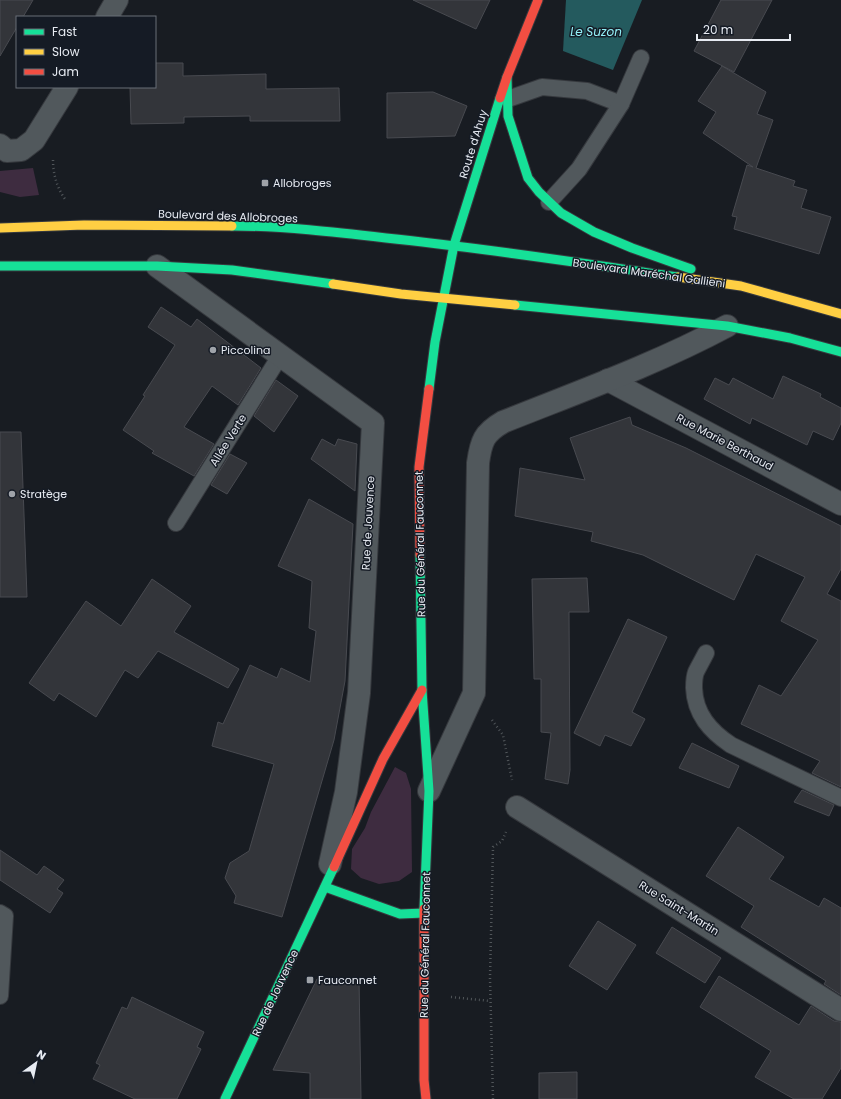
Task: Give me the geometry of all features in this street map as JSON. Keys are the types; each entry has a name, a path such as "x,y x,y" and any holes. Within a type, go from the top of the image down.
{"main road":[{"name":"Route d'Ahuy","path":"444,299 454,245 507,77 538,0"},
{"path":"507,77 508,116 528,178 539,192 561,213 594,232 632,248 741,286"},
{"name":"Boulevard des Allobroges","path":"0,228 84,225 250,226 353,234 454,245"},
{"name":"Boulevard Maréchal Gallieni","path":"454,245 741,286 841,314"},
{"path":"0,266 157,266 232,270 358,289 444,299 727,326 790,338 841,352"},
{"name":"Rue du Général Fauconnet","path":"426,1099 424,1080 424,913 429,791 422,690 419,467 435,342 444,299"},
{"name":"Rue de Jouvence","path":"225,1099 325,887 383,759 422,690"},
{"path":"325,887 400,914 424,913"}],"street":[{"path":"108,16 117,0"},
{"path":"0,144 8,151 21,150 34,140 66,88"},
{"name":"Rue de Jouvence","path":"157,266 373,424 359,693 346,792 325,887"},
{"path":"608,380 701,340 727,326"},
{"name":"Rue du Général Fauconnet","path":"429,791 474,693 478,463 480,448 484,437 492,428 503,422 608,380"},
{"name":"Rue Marie Berthaud","path":"608,380 841,504"},
{"name":"Rue Saint-Martin","path":"517,807 841,1010"}],"lane":[{"path":"549,202 579,169 621,104 641,58"},
{"path":"508,100 542,87 587,91 621,104"},
{"name":"Allée Verte","path":"176,523 280,356"},
{"path":"706,653 696,673 694,691 698,710 712,730 731,745 841,798"},
{"path":"0,913 5,916 0,996"}],"path":[{"path":"53,157 53,173 62,194 84,225"},
{"path":"474,693 503,734 517,807 502,841 492,847 490,1001 493,1099"},
{"path":"425,995 490,1001"}],"shaded area":[{"path":"33,168 39,195 20,197 0,192 0,171"},
{"path":"395,767 406,773 411,789 412,872 399,881 379,884 361,878 351,869 352,849 365,828 371,812"}],"water":[{"name":"Le Suzon","path":"566,0 642,0 613,70 563,51"}],"building":[{"path":"0,0 33,0 24,16 16,16 16,29 0,56"},
{"path":"413,0 490,0 476,29"},
{"path":"721,0 772,0 734,72 694,51"},
{"path":"156,63 183,63 183,76 266,74 266,89 339,88 340,121 250,121 250,116 184,117 184,123 131,124 130,88 156,88"},
{"path":"722,66 766,92 757,114 773,120 756,168 795,181 793,186 807,190 801,208 831,217 819,254 734,229 737,217 732,216 747,165 753,167 703,133 716,112 698,101"},
{"path":"433,92 467,106 455,136 387,138 387,93"},
{"path":"161,307 191,327 197,319 261,368 238,405 212,386 184,427 214,444 194,476 152,453 154,451 123,430 145,396 143,395 175,345 148,327"},
{"path":"783,376 821,394 820,397 841,408 841,423 833,440 813,431 807,445 752,418 750,424 704,399 715,378 729,385 733,378 773,399"},
{"path":"276,380 298,396 274,432 254,416"},
{"path":"630,417 632,425 686,448 841,526 841,569 827,594 841,601 841,787 812,773 820,761 741,724 759,685 781,696 818,640 781,621 805,577 756,554 734,600 643,555 591,541 593,532 515,516 520,468 585,480 570,438"},
{"name":"Stratège","path":"0,432 21,432 27,597 0,597"},
{"path":"322,439 335,446 338,439 357,444 355,491 311,459"},
{"path":"230,454 247,463 227,494 211,485"},
{"path":"309,499 353,524 345,681 334,740 282,917 234,903 236,896 225,878 230,863 249,851 274,764 212,746 218,722 223,724 250,665 277,678 281,668 310,682 316,631 309,628 312,581 278,566"},
{"path":"587,578 589,612 569,612 570,770 568,784 545,779 551,733 541,732 541,679 534,679 532,579"},
{"path":"152,579 191,606 174,632 239,669 228,688 158,651 138,678 125,670 96,717 59,693 54,701 29,683 86,601 121,626"},
{"path":"628,619 667,637 632,712 645,719 631,746 605,735 600,746 574,733"},
{"path":"692,743 739,766 729,788 679,768"},
{"path":"802,790 834,805 829,816 794,802"},
{"path":"738,827 784,857 769,879 819,907 824,898 841,908 841,995 824,984 826,981 741,927 754,906 706,876"},
{"path":"0,850 37,875 44,866 64,880 57,889 63,893 50,913 0,880"},
{"path":"598,921 636,945 607,990 569,966"},
{"path":"672,927 721,958 705,983 656,953"},
{"path":"719,976 799,1025 811,1006 834,1021 841,1022 841,1068 822,1099 794,1099 755,1077 771,1051 700,1007"},
{"path":"317,979 359,979 361,1099 310,1099 310,1073 273,1070"},
{"path":"132,997 204,1032 197,1047 201,1049 177,1099 135,1099 93,1079 100,1065 96,1063 122,1007 127,1009"},
{"path":"577,1072 577,1099 539,1099 539,1073"}],"traffic: fast":[{"path":"507,77 508,116 528,178 539,192 561,213 594,232 632,248 691,269"},
{"path":"429,389 435,342 454,245 500,98"},
{"path":"232,226 309,230 459,246 678,277"},
{"path":"0,266 157,266 232,270 333,284"},
{"path":"515,305 727,326 790,338 841,352"},
{"path":"420,555 422,690 429,791 424,909"},
{"path":"225,1099 334,867"},
{"path":"325,887 400,914 424,913"}],"traffic: slow":[{"path":"0,228 84,225 232,226"},
{"path":"678,277 741,286 841,314"},
{"path":"333,284 401,294 515,305"}],"traffic: jam":[{"path":"500,98 538,0"},
{"path":"420,555 419,467 429,389"},
{"path":"334,867 383,759 422,690"},
{"path":"424,909 424,1080 426,1099"}],"place":[{"name":"Allobroges","path":"265,183"},
{"name":"Piccolina","path":"213,350"},
{"name":"Stratège","path":"12,494"},
{"name":"Fauconnet","path":"310,980"}]}
